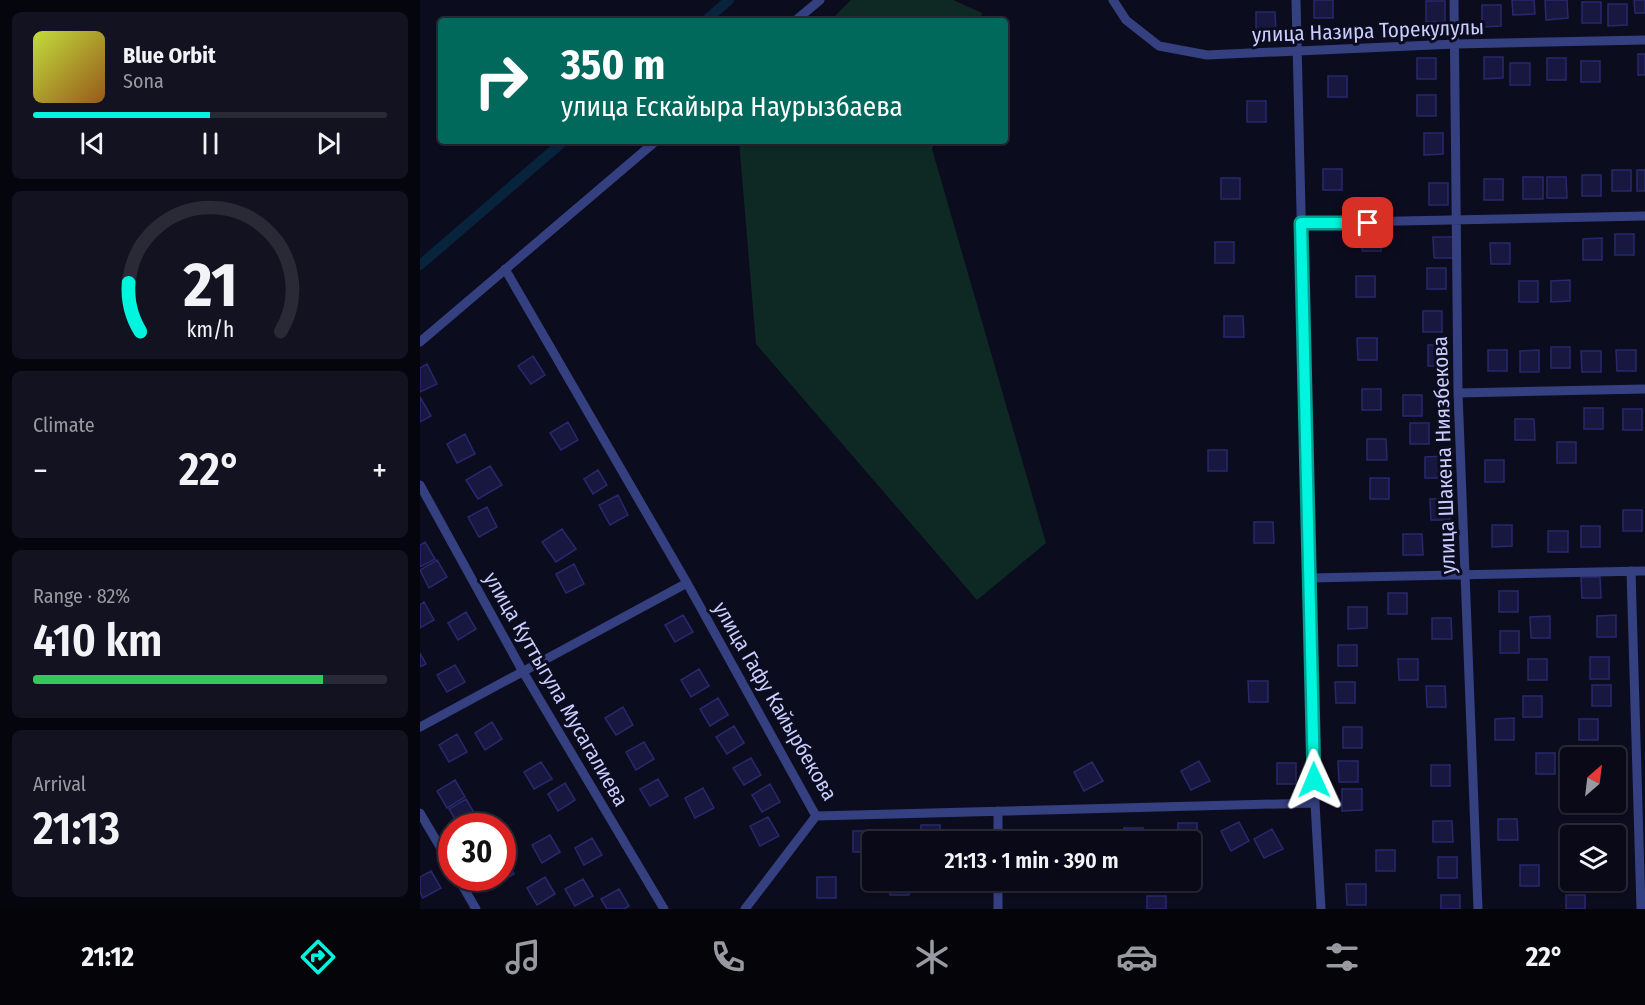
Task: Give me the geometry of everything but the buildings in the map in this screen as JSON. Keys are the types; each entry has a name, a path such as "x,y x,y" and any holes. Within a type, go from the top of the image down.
{"street":[{"path":"799,18 820,0"},
{"name":"улица Назира Торекулулы","path":"1113,0 1126,21 1159,46 1207,55 1455,44 1645,40"},
{"path":"1296,0 1315,803 1321,909"},
{"name":"улица Шакена Ниязбекова","path":"1454,0 1458,393 1478,909"},
{"path":"420,342 652,144"},
{"path":"1301,223 1457,222 1645,216"},
{"name":"улица Гафу Кайырбекова","path":"505,269 687,583 816,816 1315,803"},
{"path":"1458,393 1645,389"},
{"name":"улица Куттыгула Мусагалиева","path":"420,485 522,670 664,909"},
{"path":"1310,578 1645,570"},
{"path":"1631,571 1641,909"},
{"path":"420,727 687,583"},
{"path":"998,811 998,831"},
{"path":"420,813 438,843"},
{"path":"745,909 816,816"},
{"path":"466,891 476,909"},
{"path":"998,891 998,909"}],"green space":[{"path":"851,0 953,0 982,13 981,18 833,18"},
{"path":"739,144 934,144 932,149 1046,543 977,600 756,344"}],"waterway":[{"path":"708,18 729,0"},
{"path":"420,265 561,144"}],"route":[{"path":"1314,780 1301,223 1368,223"}]}
